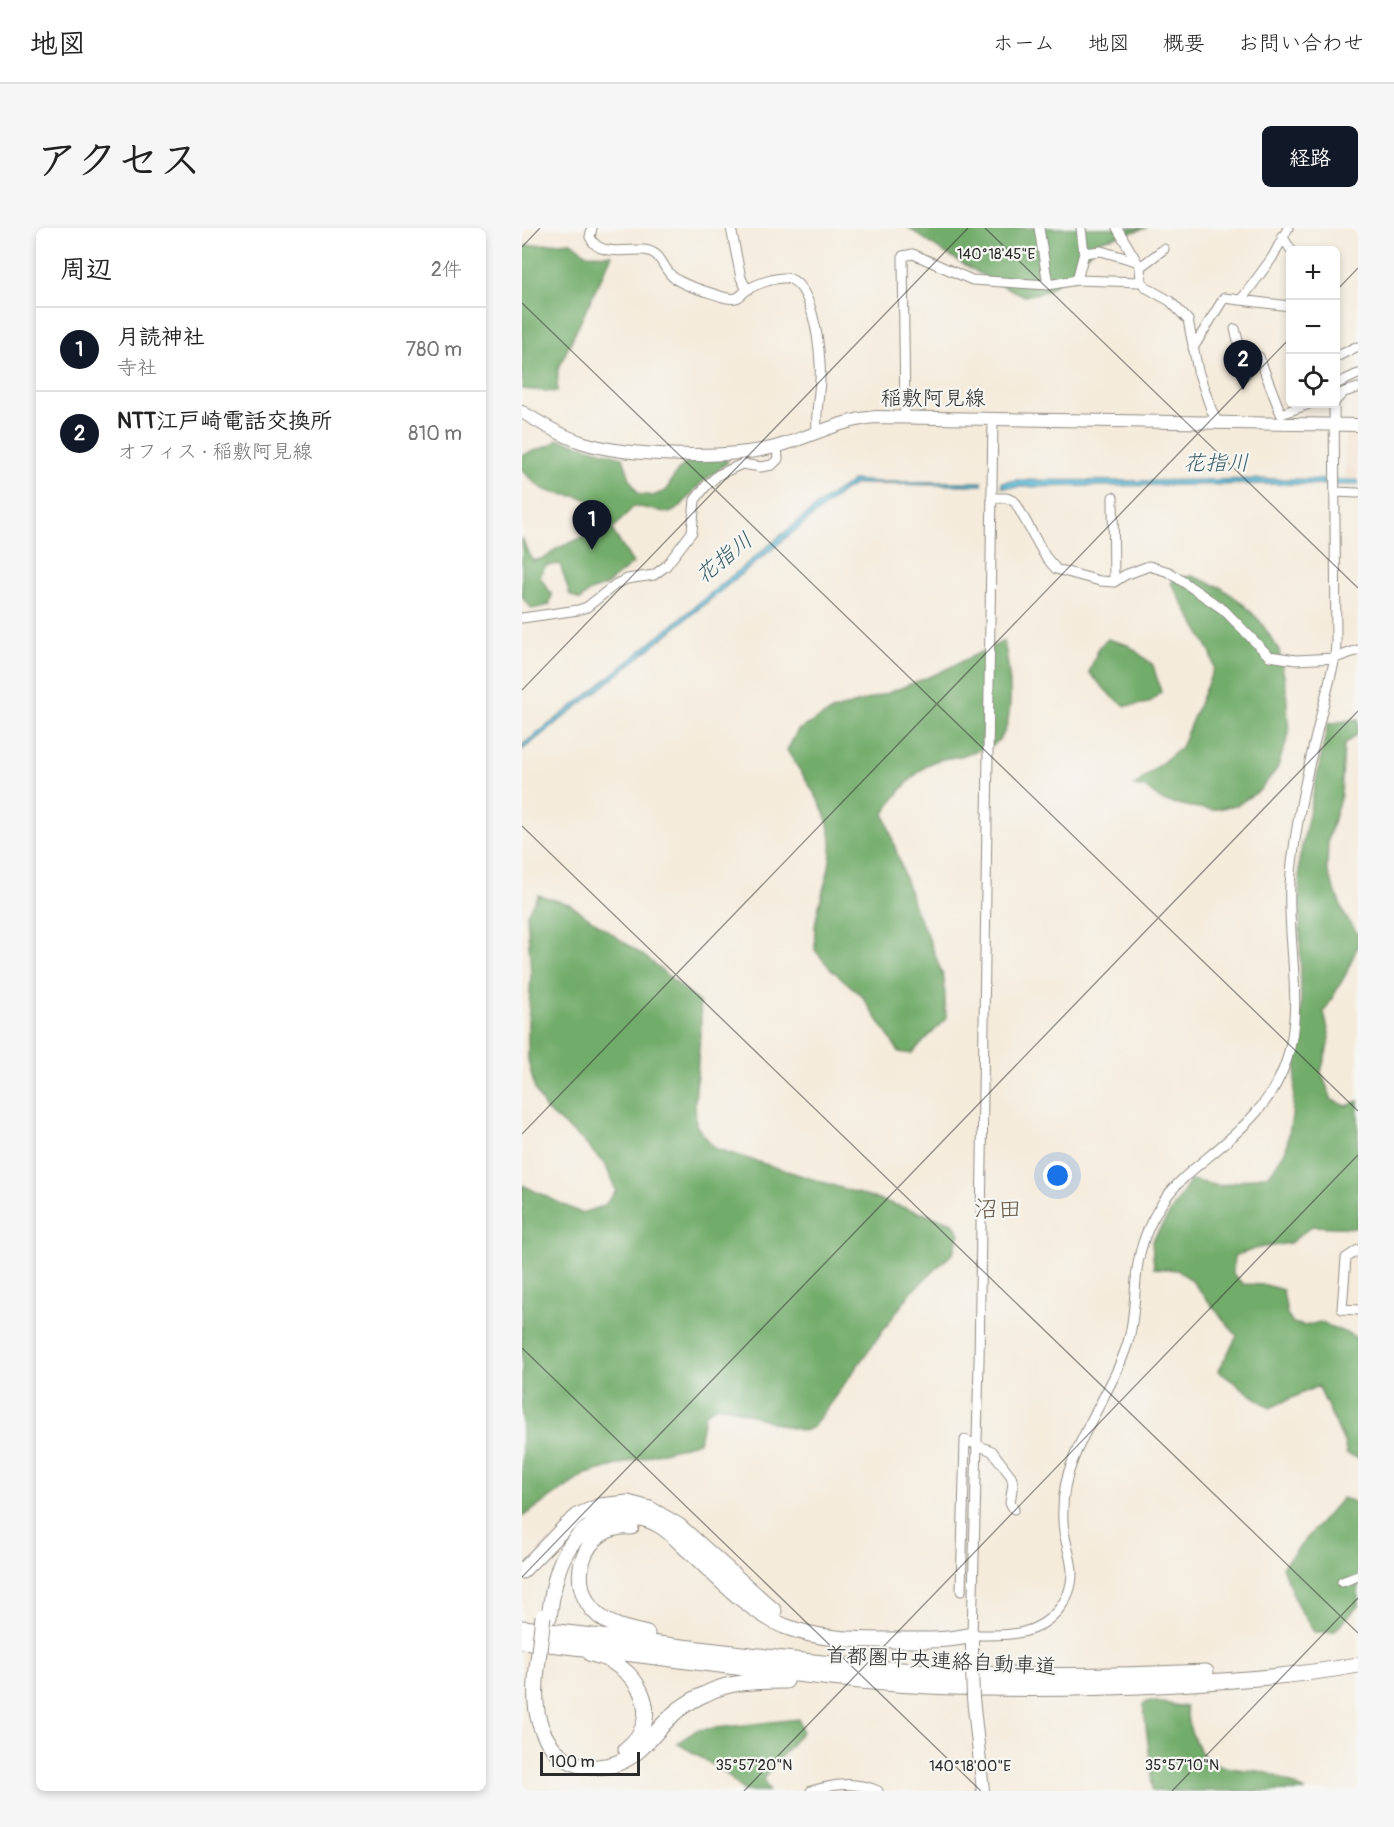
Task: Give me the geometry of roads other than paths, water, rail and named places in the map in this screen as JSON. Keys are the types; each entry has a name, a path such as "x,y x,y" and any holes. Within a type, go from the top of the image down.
{"highway":[{"path":"522,1571 579,1515 609,1504 628,1503 650,1509 679,1526 693,1546"},
{"path":"861,1681 759,1681 715,1689 678,1710 639,1750 628,1758 609,1766 592,1768 576,1764 560,1754 547,1741 541,1728 535,1700 546,1617 562,1558 588,1528 602,1521 616,1518 645,1519 664,1528 693,1546 768,1607 799,1627 817,1632 946,1631 972,1635"},
{"path":"693,1546 648,1529 624,1526 615,1528 597,1539 583,1559 580,1582 584,1596 599,1616 616,1626 721,1651"},
{"name":"首都圏中央連絡自動車道","path":"522,1628 879,1668 1041,1676 1263,1670 1358,1660"},
{"path":"522,1641 596,1655 627,1671 638,1684 645,1705 643,1726 634,1741 618,1754 603,1758 579,1756 566,1748 554,1735 545,1713 541,1660"},
{"name":"首都圏中央連絡自動車道","path":"522,1641 861,1681 951,1687 1117,1688 1263,1678 1358,1665"}],"main road":[{"name":"稲敷阿見線","path":"522,412 560,433 603,448 726,454 777,446 817,431 863,418 993,418 1358,425"},
{"path":"972,1635 973,1698 983,1791"}],"street":[{"path":"592,228 590,237 596,246 603,250 653,252 660,257 671,275 679,281 726,298 736,298 749,288 768,281 787,278 795,282 807,295 811,307 820,364 817,431"},
{"path":"731,228 741,278 745,286 749,288"},
{"path":"1039,228 1048,285"},
{"path":"1077,280 1084,253 1081,228"},
{"path":"1121,230 1138,264 1142,282 1147,288 1170,301 1188,320 1201,380 1218,424"},
{"path":"1241,300 1272,258 1285,232"},
{"path":"1084,253 1101,251 1138,264 1164,249"},
{"path":"905,417 903,256 913,254 972,280 1048,285 1077,280 1142,282"},
{"path":"1193,348 1224,298 1286,306"},
{"path":"1235,329 1243,360 1259,357 1281,414 1293,408"},
{"path":"1340,355 1356,347"},
{"path":"1340,382 1358,374"},
{"path":"1340,396 1358,388"},
{"path":"993,418 972,1635 1016,1633 1034,1628 1053,1615 1068,1595 1072,1571 1062,1522 1064,1491 1073,1459 1127,1344 1134,1315 1137,1268 1146,1236 1164,1200 1175,1187 1243,1128 1258,1112 1270,1096 1286,1059 1293,1023 1290,890 1296,826 1335,658 1337,627 1335,408"},
{"path":"522,618 578,610 587,607 616,584 627,579 654,575 666,566 692,532 695,500 706,486 718,475 742,464 761,467 771,465 778,459 777,446"},
{"path":"1335,492 1358,493"},
{"path":"1113,497 1114,582"},
{"path":"991,498 1007,498 1015,502 1045,556 1056,568 1100,581 1114,582 1149,566 1169,572 1224,610 1269,656 1296,660 1335,658 1358,650"},
{"path":"1358,1250 1346,1258 1342,1310 1358,1310"},
{"path":"961,1591 965,1440 992,1451 1011,1476 1013,1483 1010,1503 1014,1509"},
{"path":"1342,1582 1358,1576"},
{"path":"811,1791 836,1784 849,1784 878,1791"}],"water":[{"name":"花指川","path":"854,480 982,482 982,485 856,484 845,490 522,750 522,745 592,691 824,500"},
{"name":"花指川","path":"1018,480 1358,480 1358,485 1002,487 1002,482"}],"place":[{"name":"NTT江戸崎電話交換所","path":"1243,390"},
{"name":"月読神社","path":"592,550"}],"district":[{"name":"沼田","path":"998,1209"}]}
